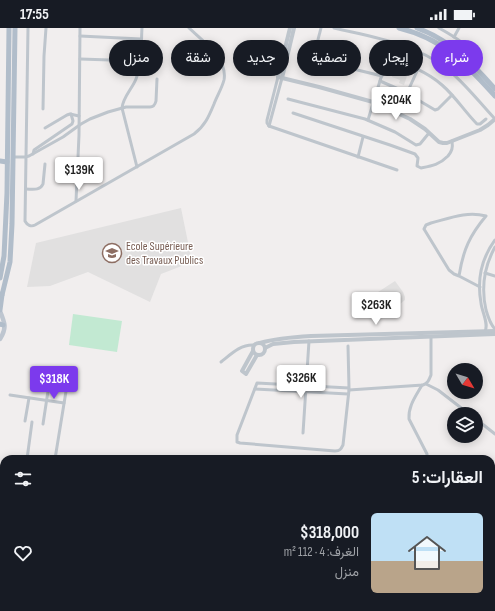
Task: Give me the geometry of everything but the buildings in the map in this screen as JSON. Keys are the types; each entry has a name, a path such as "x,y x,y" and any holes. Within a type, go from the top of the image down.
{"main road":[{"path":"0,278 4,256 9,28"},
{"path":"3,326 4,320 0,310 1,295 11,257 15,28"},
{"path":"399,28 428,38 448,50 466,65 495,96"},
{"path":"417,28 442,40"},
{"path":"483,76 495,89"},
{"path":"0,161 7,162"},
{"path":"0,318 4,333 0,339"}],"street":[{"path":"28,28 25,221 29,225 35,225 194,134 208,120 223,82 224,71 221,61 214,52 189,28"},
{"path":"43,109 46,28"},
{"path":"76,202 79,126 80,28"},
{"path":"80,36 141,39 142,28"},
{"path":"280,78 290,28"},
{"path":"294,28 268,126 397,170"},
{"path":"318,40 321,28"},
{"path":"334,28 382,40"},
{"path":"439,28 458,40"},
{"path":"454,37 459,28"},
{"path":"280,78 319,86 373,102 415,122 441,143 452,141 480,130 495,119 462,82 446,68 423,54"},
{"path":"80,59 109,60"},
{"path":"423,72 440,83 477,124 480,124 486,119"},
{"path":"136,76 123,102 122,108 138,166"},
{"path":"368,120 382,76"},
{"path":"408,93 415,76"},
{"path":"13,157 26,157 33,154 63,137 90,119 128,106 154,106 156,101 157,79"},
{"path":"380,81 408,93 436,110 452,95"},
{"path":"288,98 368,120 395,132 416,145 420,144 429,133"},
{"path":"293,113 415,154 418,158 417,166 420,168 439,164 443,161 452,151 452,141"},
{"path":"33,154 34,149 72,124 73,121 71,114"},
{"path":"45,128 66,115 71,114 79,116"},
{"path":"358,157 363,137"},
{"path":"26,189 38,189 42,187 45,164"},
{"path":"459,276 462,260 470,239 486,216 474,213 464,214 431,223 425,227 425,230 449,270 454,274 480,287"},
{"path":"485,331 487,326 481,304 481,270 487,252 495,240"},
{"path":"495,247 490,256 485,273 484,287 485,306 491,326 495,330"},
{"path":"485,273 495,276"},
{"path":"221,362 238,348 281,338 495,330"},
{"path":"254,345 253,351 242,371 246,374 258,355 263,354 265,348 273,344 309,341 495,334"},
{"path":"427,455 408,414 411,405 431,375 431,337"},
{"path":"302,433 309,341"},
{"path":"260,343 264,345 265,348"},
{"path":"348,346 349,390 343,445 339,451 237,442 237,435 257,384 349,390"},
{"path":"253,351 258,355"},
{"path":"43,424 50,378 69,378 56,455"},
{"path":"255,389 306,392 424,384 438,390 460,407"},
{"path":"10,396 64,403"},
{"path":"26,421 29,398"},
{"path":"28,455 32,422"},
{"path":"483,425 495,434"}],"shaded area":[{"path":"407,76 404,85 399,83 400,80 392,77"},
{"name":"Ecole Supérieure des Travaux Publics","path":"181,208 192,262 161,274 150,302 88,272 50,286 27,287 36,243"},
{"path":"395,281 403,292 405,300 396,306 378,305 375,294"}],"green space":[{"path":"73,314 122,321 117,352 69,345"}],"place":[{"name":"Ecole Supérieure des Travaux Publics","path":"112,253"}]}
